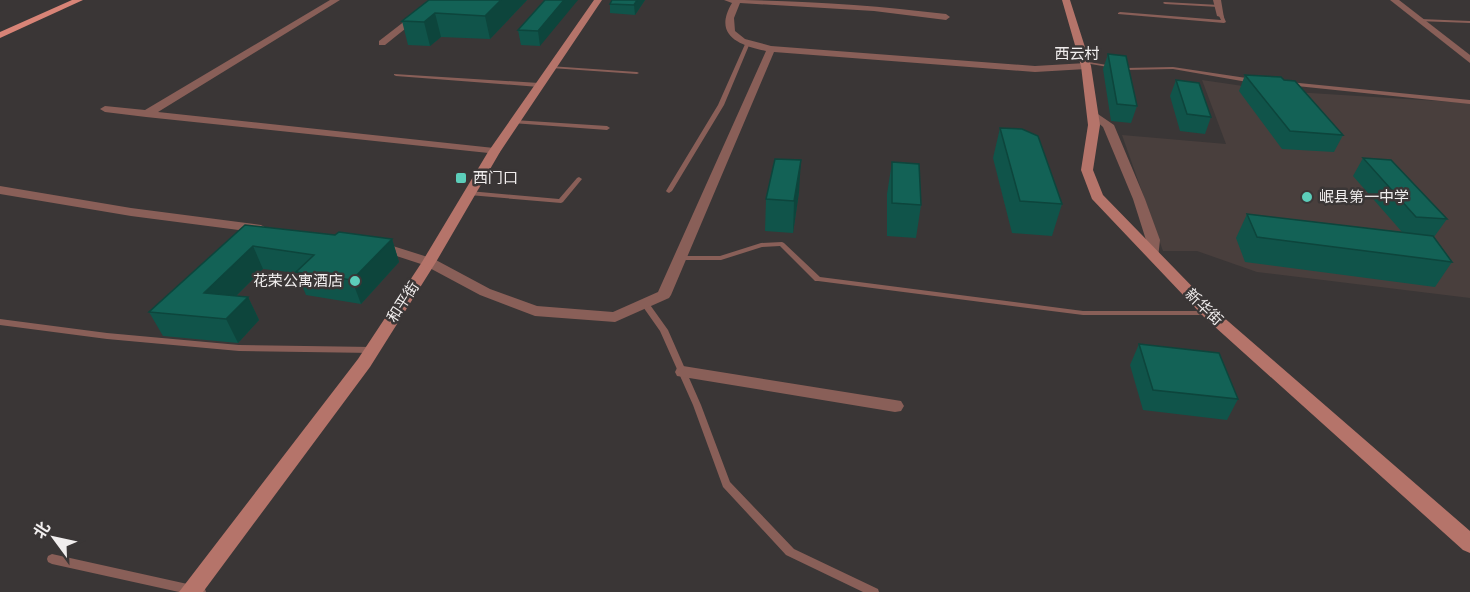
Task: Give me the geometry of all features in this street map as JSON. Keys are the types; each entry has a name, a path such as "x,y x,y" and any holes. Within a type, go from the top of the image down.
{"main road":[{"path":"0,30 69,0"},
{"path":"0,35 80,0"}],"street":[{"path":"146,114 336,0"},
{"path":"382,43 437,0"},
{"name":"和平街","path":"194,591 373,350 429,262 494,152 598,0"},
{"path":"728,0 874,8 946,17"},
{"path":"738,0 728,25 731,32 748,43 771,49 1035,69 1085,64"},
{"name":"新华街","path":"1066,0 1085,64 1094,125 1087,170 1097,196 1209,313 1470,544"},
{"path":"1394,0 1470,60"},
{"path":"1218,3 1221,16"},
{"path":"361,243 384,246 429,262 485,292 535,311 615,317 664,295 771,49"},
{"path":"105,109 494,152"},
{"path":"1092,113 1108,125 1113,136 1140,199 1153,240 1153,255"},
{"path":"0,190 131,212 280,232"},
{"path":"683,372 895,406"}],"lane":[{"path":"1165,3 1218,3"},
{"path":"1120,13 1224,22 1221,16"},
{"path":"1420,20 1470,22"},
{"path":"669,191 721,105 748,43"},
{"path":"1085,64 1125,69 1173,68 1260,82"},
{"path":"551,67 637,73"},
{"path":"396,75 539,85"},
{"path":"1281,83 1470,102"},
{"path":"514,122 607,128"},
{"path":"469,193 561,201 579,178"},
{"path":"680,258 721,258 761,245 782,244 818,279 1083,313 1209,313"},
{"path":"645,303 664,330 683,372 726,484 790,552 874,592"},
{"path":"0,322 107,336 239,348 373,350"},
{"path":"52,559 194,591"}],"shaded area":[{"name":"岷县第一中学","path":"1202,80 1278,91 1470,103 1470,298 1257,272 1197,251 1163,251 1122,135 1226,144"}],"building":[{"path":"429,0 501,0 485,16 435,13 424,22 402,21"},
{"path":"545,0 564,0 538,31 518,30"},
{"path":"612,0 637,0 634,5 610,4"},
{"path":"1108,54 1126,56 1137,106 1117,104"},
{"path":"1245,75 1281,77 1284,80 1295,81 1343,135 1290,131"},
{"path":"1176,80 1199,83 1211,117 1187,114"},
{"path":"1000,128 1022,129 1038,136 1062,204 1020,201"},
{"path":"1363,158 1391,160 1447,219 1416,217"},
{"path":"775,159 801,160 794,201 766,199"},
{"path":"892,162 919,164 921,205 892,203"},
{"path":"1247,214 1433,236 1452,262 1257,237"},
{"path":"245,225 335,235 339,232 392,239 352,280 296,272 314,255 253,246 204,293 248,297 226,319 149,312"},
{"path":"1139,344 1219,353 1238,399 1153,390"}],"place":[{"name":"西门口","path":"461,178"},
{"name":"岷县第一中学","path":"1307,197"},
{"name":"花荣公寓酒店","path":"355,281"}],"district":[{"name":"西云村","path":"1077,54"}]}
